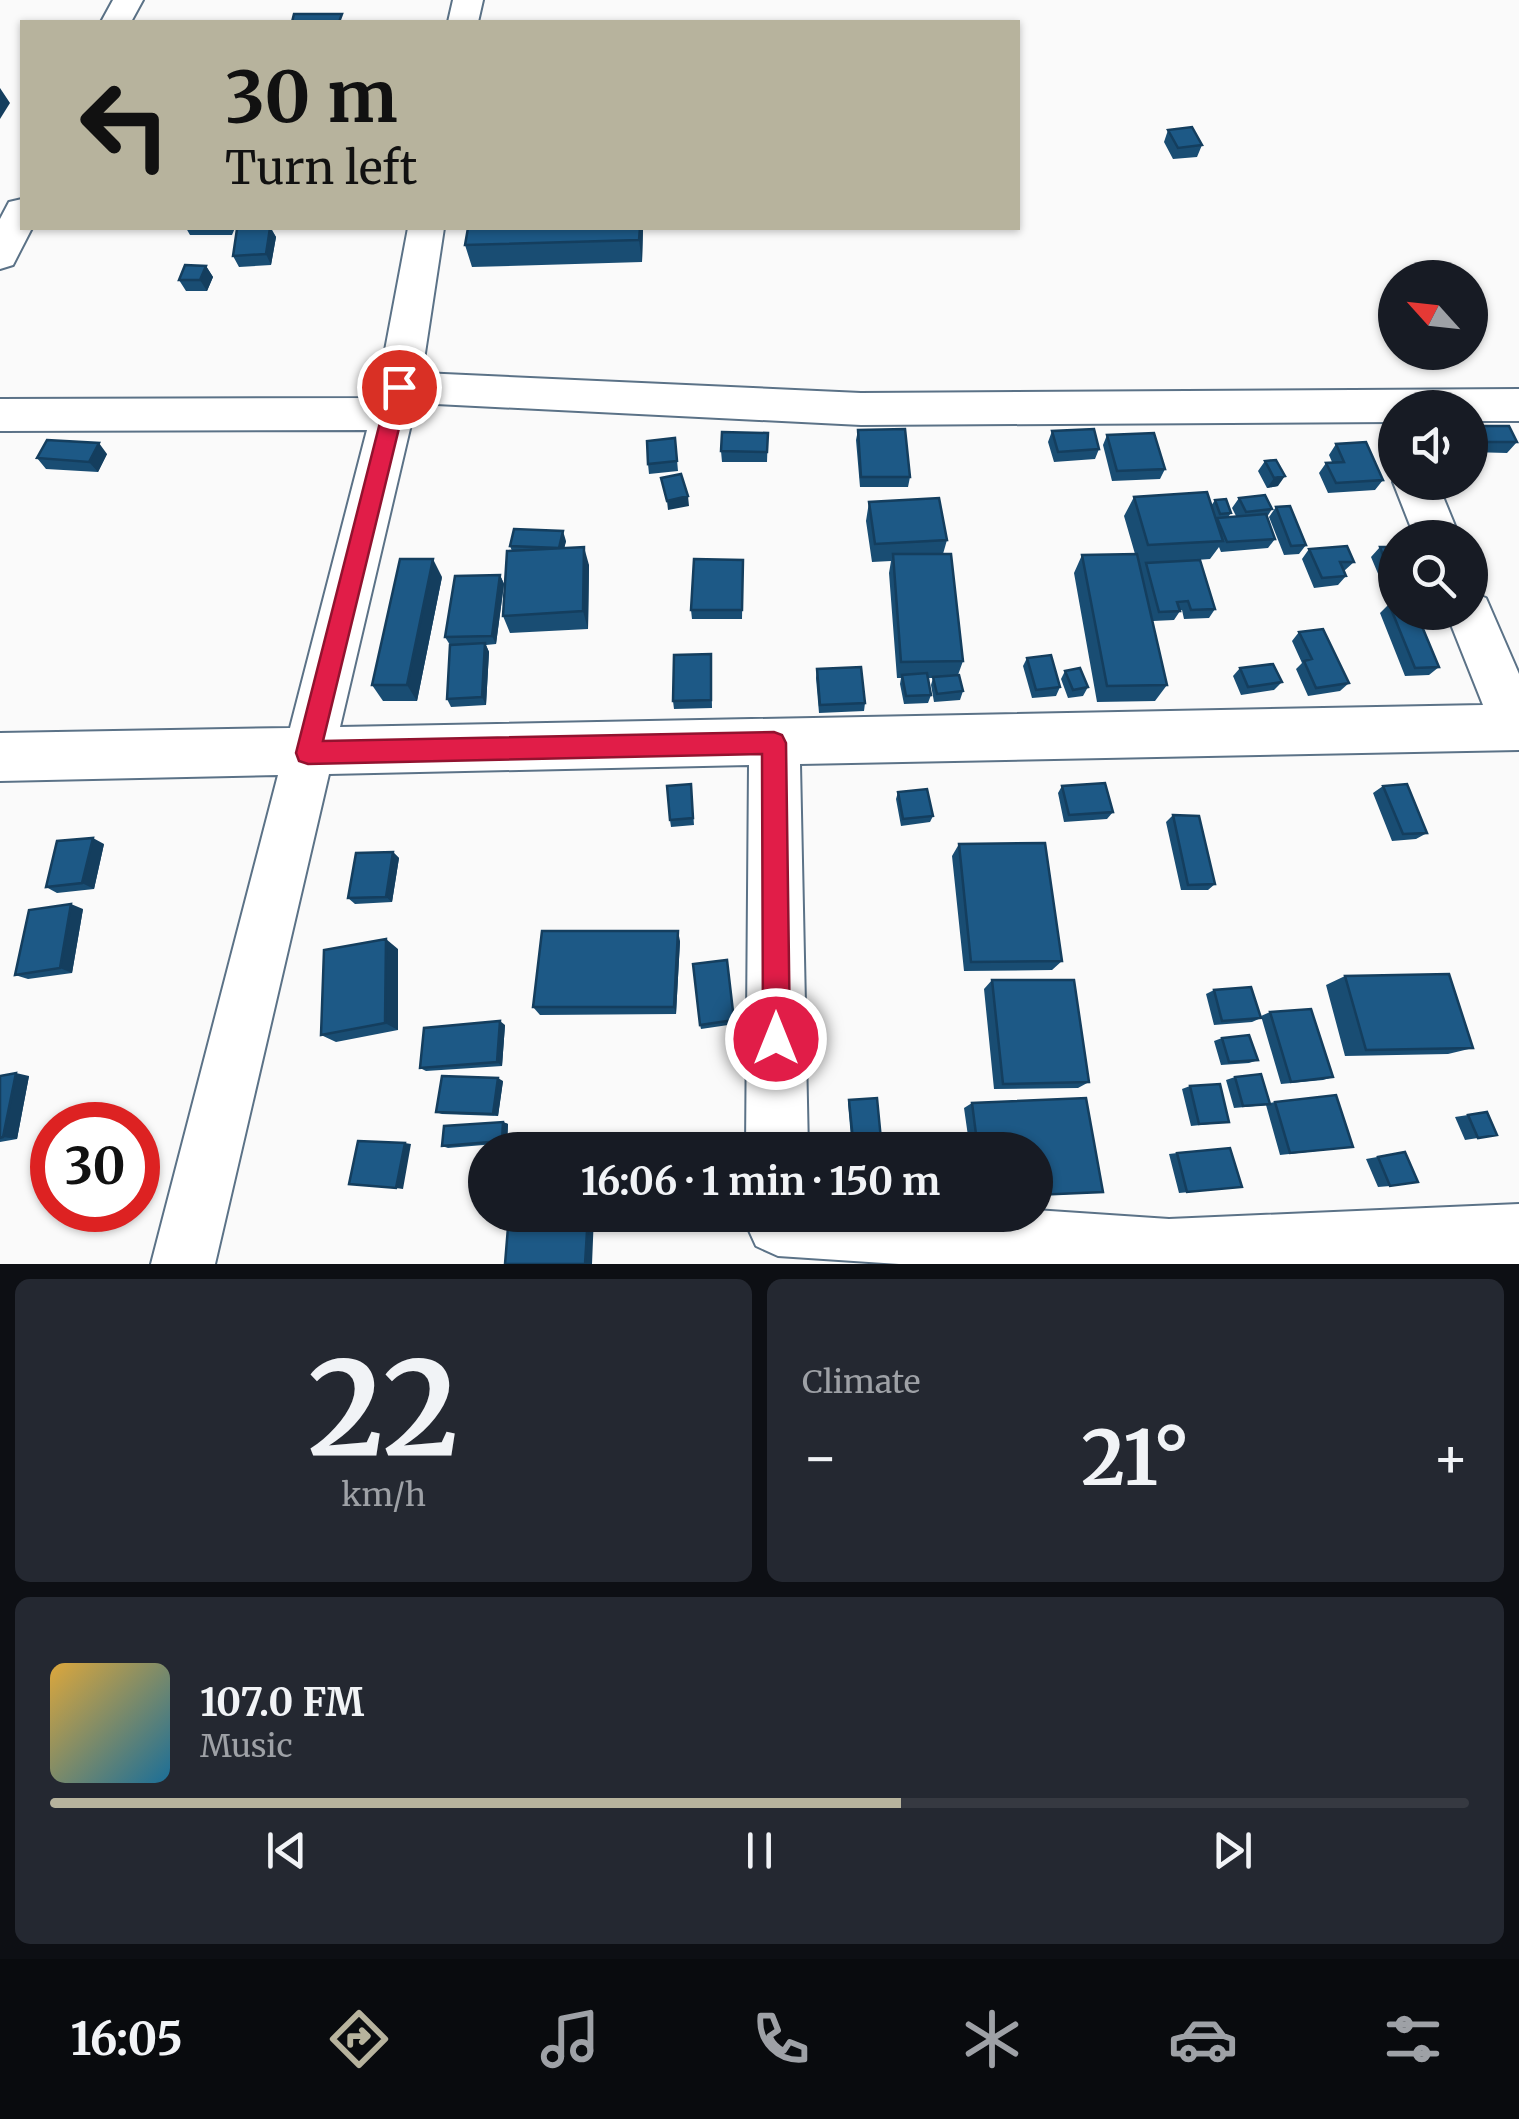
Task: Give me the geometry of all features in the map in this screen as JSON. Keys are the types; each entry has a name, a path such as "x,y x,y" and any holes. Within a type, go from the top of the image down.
{"street":[{"path":"0,256 20,215"},
{"path":"183,1264 395,400 426,230"},
{"path":"0,415 395,400 1378,421"},
{"path":"1488,409 1519,405"},
{"path":"0,757 1518,727 1477,630"},
{"path":"774,743 778,1132"},
{"path":"778,1234 1169,1250 1519,1236"}],"building":[{"path":"294,14 342,14 340,20 292,20"},
{"path":"1192,127 1202,145 1178,148 1168,130"},
{"path":"237,230 270,230 266,254 233,256"},
{"path":"468,230 640,230 639,240 465,245"},
{"path":"185,265 206,266 200,280 179,280"},
{"path":"1488,426 1509,426 1517,442 1488,442"},
{"path":"905,429 910,477 861,477 858,430"},
{"path":"1094,429 1099,449 1058,452 1052,431"},
{"path":"722,432 768,433 767,452 721,451"},
{"path":"1154,433 1165,469 1117,471 1107,435"},
{"path":"675,438 677,461 648,464 647,441"},
{"path":"47,440 99,443 89,462 37,458"},
{"path":"1366,442 1378,469 1378,480 1336,483 1326,463 1344,462 1336,444"},
{"path":"1276,460 1285,476 1274,478 1265,461"},
{"path":"681,474 688,496 667,501 661,478"},
{"path":"1207,492 1223,541 1148,545 1134,497"},
{"path":"1265,495 1272,509 1246,512 1239,498"},
{"path":"939,498 947,540 875,544 869,502"},
{"path":"1226,499 1231,513 1220,514 1215,500"},
{"path":"1290,506 1306,545 1291,546 1276,507"},
{"path":"1266,514 1275,539 1227,542 1217,518"},
{"path":"514,529 563,531 559,548 510,546"},
{"path":"1347,546 1354,562 1340,562 1346,576 1322,578 1309,549"},
{"path":"584,547 583,611 503,616 507,551"},
{"path":"893,554 951,554 963,661 901,662"},
{"path":"1137,554 1167,685 1107,686 1082,555"},
{"path":"400,559 433,559 407,685 372,685"},
{"path":"694,559 743,560 742,610 691,610"},
{"path":"1200,560 1215,609 1191,610 1188,601 1177,602 1180,611 1159,612 1146,563"},
{"path":"500,575 492,636 445,637 455,576"},
{"path":"1323,629 1349,683 1316,688 1304,661 1312,659 1299,632"},
{"path":"1400,630 1424,630 1439,667 1415,668"},
{"path":"485,643 482,697 447,699 450,645"},
{"path":"711,654 711,700 673,701 674,655"},
{"path":"1051,655 1060,687 1036,690 1027,658"},
{"path":"1273,664 1282,682 1248,687 1240,668"},
{"path":"861,667 865,703 820,705 817,669"},
{"path":"1080,668 1088,687 1073,690 1065,671"},
{"path":"927,673 931,695 906,696 902,675"},
{"path":"959,675 963,691 937,694 933,677"},
{"path":"1105,783 1113,812 1069,815 1062,786"},
{"path":"691,784 693,818 670,820 667,786"},
{"path":"1407,784 1427,833 1403,834 1383,786"},
{"path":"927,789 933,816 903,819 898,792"},
{"path":"1173,815 1199,816 1215,884 1188,885"},
{"path":"93,838 82,883 46,887 57,841"},
{"path":"1045,843 1062,961 971,962 959,844"},
{"path":"393,852 386,897 348,898 356,853"},
{"path":"71,904 60,968 15,975 29,910"},
{"path":"542,931 678,931 674,1007 533,1007"},
{"path":"386,939 385,1023 321,1035 324,950"},
{"path":"727,960 734,1020 700,1025 693,964"},
{"path":"1449,974 1473,1048 1366,1050 1345,976"},
{"path":"992,980 1074,980 1089,1082 1003,1084"},
{"path":"1251,987 1261,1018 1222,1021 1214,990"},
{"path":"1311,1009 1333,1077 1291,1082 1270,1012"},
{"path":"500,1021 497,1062 420,1068 424,1028"},
{"path":"1249,1035 1258,1060 1229,1062 1222,1038"},
{"path":"16,1073 3,1137 0,1138 0,1076"},
{"path":"1261,1074 1270,1104 1243,1106 1235,1077"},
{"path":"442,1076 498,1078 493,1114 436,1112"},
{"path":"1220,1084 1229,1122 1199,1124 1190,1086"},
{"path":"1336,1095 1353,1147 1290,1153 1275,1102"},
{"path":"877,1098 880,1132 852,1132 849,1100"},
{"path":"1086,1098 1103,1192 1053,1194 1053,1132 976,1132 972,1103"},
{"path":"1487,1112 1497,1135 1478,1138 1468,1115"},
{"path":"503,1122 502,1132 468,1132 468,1144 442,1146 444,1126"},
{"path":"358,1141 405,1143 396,1188 349,1184"},
{"path":"1230,1148 1242,1187 1187,1192 1177,1153"},
{"path":"1405,1152 1418,1182 1390,1186 1378,1157"},
{"path":"508,1232 587,1232 585,1264 505,1264"}],"route":[{"path":"399,387 308,753 774,743 776,1039"}]}
